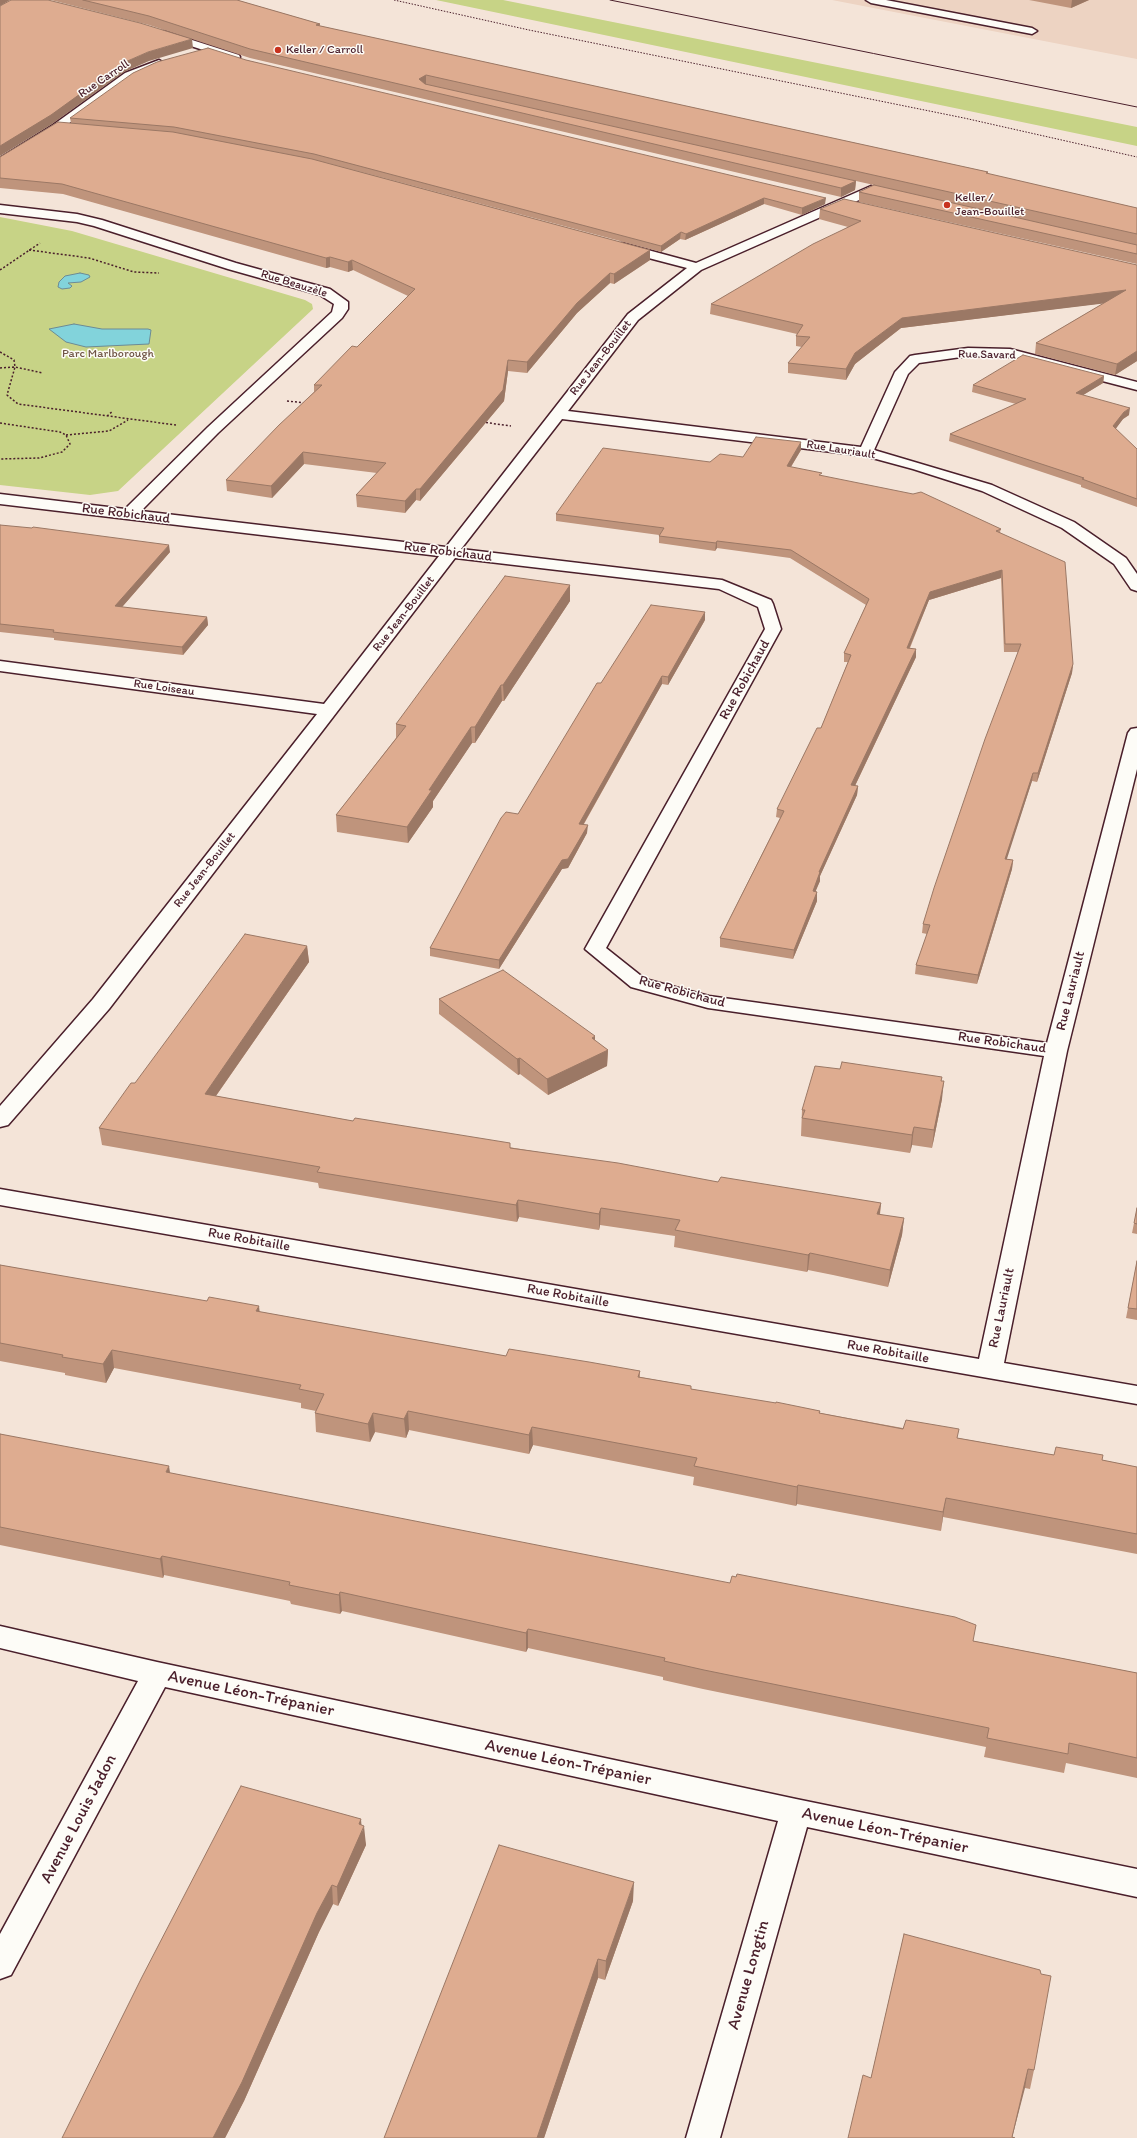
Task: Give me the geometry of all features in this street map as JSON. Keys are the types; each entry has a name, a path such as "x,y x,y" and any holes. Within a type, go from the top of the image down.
{"street":[{"path":"871,0 1032,31"},
{"path":"152,30 247,61"},
{"path":"189,54 228,44"},
{"name":"Rue Carroll","path":"0,163 57,127 128,76 168,60"},
{"path":"57,127 72,128"},
{"name":"Rue Jean-Bouillet","path":"0,1120 101,1004 633,317 697,267 851,205 870,190"},
{"path":"824,198 851,205"},
{"name":"Rue Beauzèle","path":"0,209 77,218 325,292 341,302 341,309 337,315 213,430 129,514"},
{"path":"613,244 697,267"},
{"name":"Rue Savard","path":"866,452 902,372 915,359 968,352 1010,352 1137,386"},
{"name":"Rue Lauriault","path":"557,414 866,452 987,488 1068,525 1120,561 1137,586"},
{"name":"Rue Robichaud","path":"0,499 722,585 765,604 773,629 595,949 638,984 708,1002 1056,1051"},
{"name":"Rue Loiseau","path":"0,666 329,710"},
{"name":"Rue Lauriault","path":"990,1369 1056,1051 1137,733"},
{"name":"Rue Robitaille","path":"0,1197 1137,1395"},
{"name":"Avenue Léon-Trépanier","path":"0,1637 158,1674 796,1812 1137,1883"},
{"name":"Avenue Louis Jadon","path":"0,1965 158,1674"},
{"name":"Avenue Longtin","path":"703,2138 796,1812"}],"path":[{"path":"394,0 529,30 964,118 1137,157"},
{"path":"0,270 77,218"},
{"path":"29,250 89,258 134,272 162,274"},
{"path":"0,352 14,360 15,367 6,392 9,399 25,406 213,430"},
{"path":"0,368 15,367 43,373"},
{"path":"249,397 312,404"},
{"path":"106,416 112,410"},
{"path":"0,423 53,430 66,435 109,431 129,419"},
{"path":"475,422 545,430"},
{"path":"0,459 26,459 51,456 62,452 70,444 66,435"}],"shaded area":[{"path":"832,0 1137,0 1137,59"}],"green space":[{"path":"436,0 503,0 1137,127 1137,146"},
{"name":"Parc Marlborough","path":"0,217 72,231 305,300 312,304 313,309 118,491 90,495 0,485"}],"water":[{"path":"80,273 89,275 90,277 81,282 68,283 72,286 70,288 62,289 58,287 59,282 65,276"},
{"path":"74,324 102,329 148,329 151,330 149,344 86,347 66,342 49,329"}],"building":[{"path":"11,0 48,0 140,23 192,39 148,52 123,63 51,115 0,146 0,6"},
{"path":"83,0 237,0 320,24 316,25 988,172 986,173 1137,208 1137,234 426,75 419,79 425,84 856,181 841,188 250,49 149,16"},
{"path":"208,48 246,60 826,198 802,208 764,198 686,234 681,232 661,246 314,154 174,127 70,118 133,73 157,62"},
{"path":"58,122 173,132 312,159 650,250 614,274 610,273 577,303 527,362 508,360 503,390 420,489 416,489 405,501 356,495 386,463 303,452 271,486 226,480 279,425 322,385 314,385 352,346 357,347 415,289 352,260 348,262 330,257 326,258 62,184 0,178 0,157"},
{"path":"874,185 1137,245 1137,254 859,192"},
{"path":"844,199 1137,265 1137,351 1117,364 1036,343 1126,290 902,318 855,353 846,369 788,363 810,337 796,336 803,325 711,304 813,244 861,221 820,209"},
{"path":"1023,355 1104,376 1076,393 1130,408 1124,412 1113,426 1137,449 1137,499 1082,479 1084,478 950,434 1026,399 973,385"},
{"path":"756,437 801,442 787,466 822,473 819,475 913,494 921,492 1001,529 996,531 1065,562 1073,664 1038,773 1033,773 1005,859 1013,860 978,975 916,965 930,925 923,924 934,888 985,739 1021,644 1005,644 1002,570 930,592 907,648 916,649 851,785 858,786 819,872 813,891 817,892 794,950 720,938 784,811 777,809 817,728 821,728 851,655 844,653 869,599 791,550 659,536 664,528 556,514 603,448 710,462 720,454 743,457"},
{"path":"0,525 33,527 169,545 115,606 207,617 182,647 53,632 54,630 0,624"},
{"path":"505,576 570,585 503,685 501,685 475,727 471,727 429,790 432,790 407,827 336,815 406,726 396,724"},
{"path":"651,605 705,612 668,677 662,676 579,824 588,825 568,859 562,860 499,960 430,948 501,818 506,812 518,814 597,683 601,683"},
{"path":"245,934 307,946 205,1094 353,1121 355,1118 510,1143 510,1148 618,1163 718,1182 721,1177 881,1203 877,1214 904,1218 890,1270 810,1253 808,1255 675,1230 680,1220 601,1208 599,1214 518,1200 516,1205 317,1172 320,1167 99,1128 131,1083 135,1083"},
{"path":"503,970 595,1036 592,1038 608,1050 547,1079 520,1058 517,1059 439,999"},
{"path":"842,1062 942,1077 941,1081 944,1081 934,1130 914,1127 912,1135 802,1118 805,1110 802,1110 815,1066 840,1069"},
{"path":"1137,1208 1137,1224 1134,1223"},
{"path":"1137,1261 1137,1309 1128,1308"},
{"path":"0,1265 207,1301 209,1297 259,1306 256,1311 506,1356 509,1349 640,1371 638,1377 691,1386 691,1389 776,1402 820,1411 819,1413 903,1429 906,1420 959,1429 957,1438 1054,1455 1056,1447 1103,1455 1102,1460 1137,1467 1137,1534 946,1498 943,1512 798,1485 797,1487 694,1466 697,1458 532,1427 529,1435 408,1411 404,1419 373,1413 368,1424 315,1413 324,1394 299,1389 301,1385 112,1350 103,1364 62,1357 63,1355 0,1343"},
{"path":"0,1434 169,1466 166,1472 730,1583 732,1576 736,1577 737,1574 955,1617 976,1625 973,1641 1137,1673 1137,1758 1069,1743 1068,1754 987,1738 989,1728 704,1670 664,1661 665,1658 528,1629 526,1633 340,1592 339,1595 289,1585 290,1582 162,1556 160,1559 0,1527"},
{"path":"241,1786 361,1819 359,1824 364,1826 337,1887 332,1885 317,1913 242,2082 213,2138 62,2138 142,1977"},
{"path":"499,1845 634,1882 606,1961 598,1959 537,2138 384,2138"},
{"path":"904,1934 1040,1970 1041,1974 1051,1976 1034,2070 1028,2069 1012,2137 1015,2138 848,2138 863,2075 871,2078"}],"tram line":[{"path":"610,0 1137,107"}],"place":[{"name":"Keller / Carroll","path":"278,50"},
{"name":"Keller / Jean-Bouillet","path":"947,205"}]}
